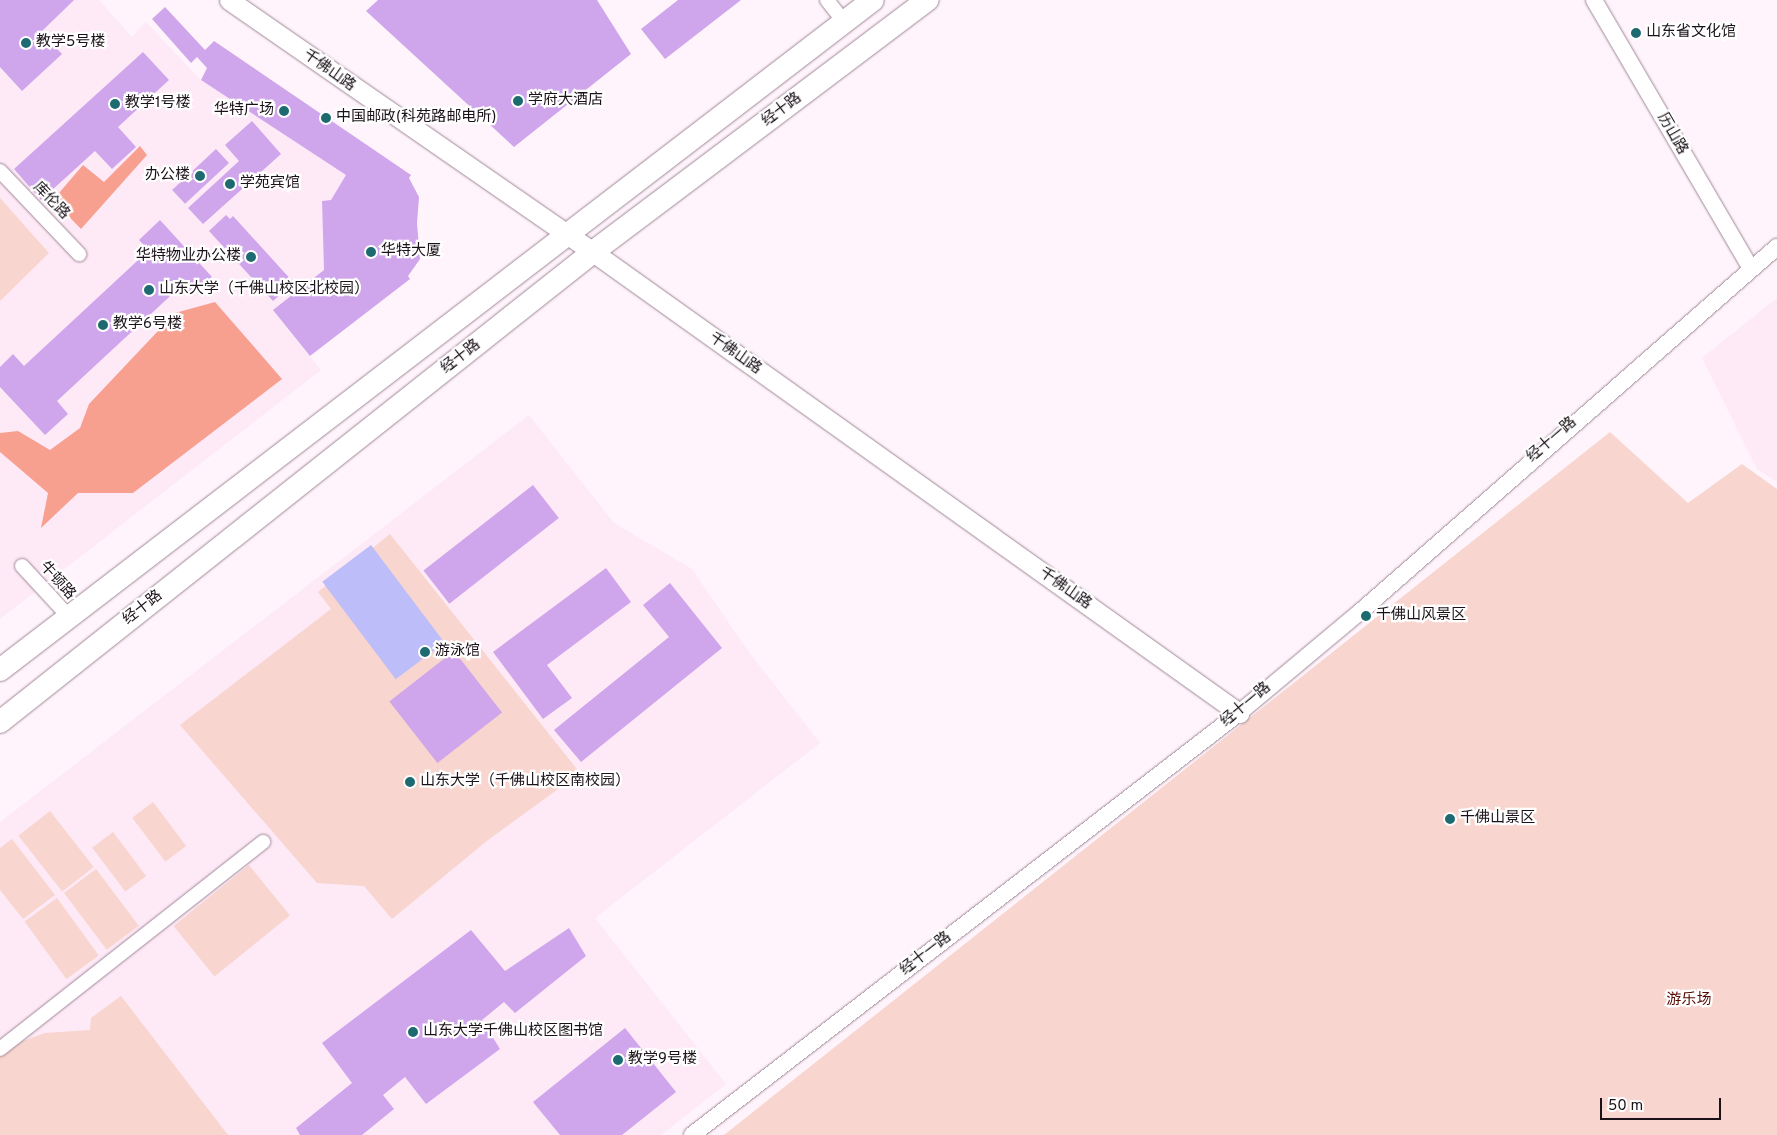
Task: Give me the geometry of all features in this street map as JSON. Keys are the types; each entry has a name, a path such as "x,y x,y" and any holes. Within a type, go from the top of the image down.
{"highway":[{"path":"0,670 873,0"},
{"name":"经十路","path":"0,722 593,252 928,0"}],"main road":[{"name":"千佛山路","path":"229,0 593,252 1239,713"}],"street":[{"path":"827,0 844,22"},
{"name":"历山路","path":"1594,0 1750,267"},
{"name":"库伦路","path":"0,171 79,254"},
{"name":"经十一路","path":"692,1135 1239,713 1368,604 1750,267 1777,247"},
{"name":"牛顿路","path":"22,566 68,617"},
{"path":"0,1048 263,842"}],"shaded area":[{"name":"山东大学（千佛山校区北校园）","path":"0,0 99,0 132,37 146,22 201,80 346,175 331,200 322,201 324,270 273,310 321,370 0,619"},
{"path":"140,146 147,155 81,229 53,200 83,165 104,182"},
{"path":"1777,298 1777,482 1757,469 1702,358"},
{"path":"215,302 282,379 133,493 78,493 41,528 48,493 0,452 0,433 18,431 50,450 80,428 89,404 175,313"},
{"name":"山东大学（千佛山校区南校园）","path":"529,415 614,523 692,569 748,651 820,743 595,918 726,1084 661,1135 0,1135 0,822"}],"green space":[{"path":"0,198 49,253 0,301"},
{"name":"千佛山景区","path":"1610,432 1688,503 1742,464 1777,489 1777,1135 724,1135"},
{"path":"390,534 580,773 488,840 392,919 364,886 317,883 180,725 331,609 318,592"},
{"path":"153,802 186,846 165,862 132,818"},
{"path":"50,811 94,867 62,892 18,836"},
{"path":"113,832 146,876 125,892 92,848"},
{"path":"12,839 55,895 23,919 0,890 0,848"},
{"path":"249,865 290,916 215,977 174,926"},
{"path":"96,869 139,926 107,950 64,893"},
{"path":"57,898 99,955 66,979 25,922"},
{"path":"121,996 228,1135 0,1135 0,1056 18,1043 45,1033 90,1030 91,1018"}],"water":[{"path":"371,545 444,642 396,679 322,582"}],"building":[{"name":"教学5号楼","path":"0,0 74,0 41,32 62,54 22,91 0,67"},
{"name":"学府大酒店","path":"378,0 597,0 631,54 514,147 366,11"},
{"path":"678,0 741,0 665,59 641,29"},
{"name":"华特大厦","path":"165,7 205,50 214,41 411,175 409,178 419,197 417,223 420,259 408,276 410,279 310,356 273,310 324,270 322,201 331,200 346,175 201,80 207,68 197,57 191,63 152,19"},
{"name":"教学1号楼","path":"143,52 169,80 118,127 136,147 112,169 95,151 41,200 14,169"},
{"name":"学苑宾馆","path":"252,121 281,154 203,224 188,208 239,161 225,145"},
{"name":"办公楼","path":"216,149 229,163 185,204 172,190"},
{"name":"华特物业办公楼","path":"226,215 230,219 233,216 294,283 273,301 209,231"},
{"name":"教学6号楼","path":"160,220 212,277 190,297 181,286 57,401 68,414 45,435 0,387 0,367 13,354 24,366 149,250 139,240"},
{"path":"533,485 559,518 449,604 423,571"},
{"path":"606,568 631,602 547,665 572,698 543,719 493,652"},
{"path":"670,583 722,648 581,762 554,730 669,637 643,605"},
{"path":"454,651 502,712 437,763 389,701"},
{"name":"山东大学千佛山校区图书馆","path":"569,928 586,956 515,1013 504,1002 482,1020 500,1049 426,1104 405,1077 383,1095 394,1109 362,1135 300,1135 296,1128 352,1083 322,1043 471,930 505,971"},
{"name":"教学9号楼","path":"625,1028 676,1092 622,1135 560,1135 533,1102"}],"place":[{"name":"山东省文化馆","path":"1636,33"},
{"name":"教学5号楼","path":"26,43"},
{"name":"学府大酒店","path":"518,101"},
{"name":"教学1号楼","path":"115,104"},
{"name":"华特广场","path":"284,111"},
{"name":"中国邮政(科苑路邮电所)","path":"326,118"},
{"name":"办公楼","path":"200,176"},
{"name":"学苑宾馆","path":"230,184"},
{"name":"华特大厦","path":"371,252"},
{"name":"华特物业办公楼","path":"251,257"},
{"name":"山东大学（千佛山校区北校园）","path":"149,290"},
{"name":"教学6号楼","path":"103,325"},
{"name":"千佛山风景区","path":"1366,616"},
{"name":"游泳馆","path":"425,652"},
{"name":"山东大学（千佛山校区南校园）","path":"410,782"},
{"name":"千佛山景区","path":"1450,819"},
{"name":"山东大学千佛山校区图书馆","path":"413,1032"},
{"name":"教学9号楼","path":"618,1060"}],"park label":[{"name":"游乐场","path":"1689,1001"}]}
